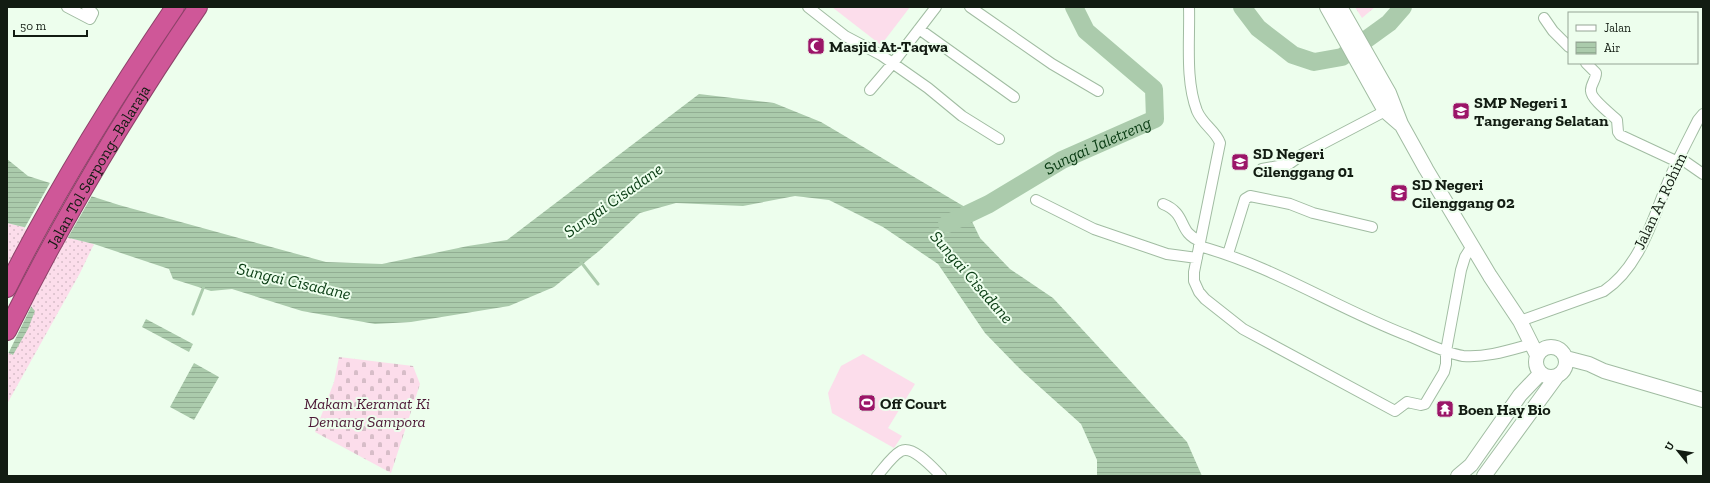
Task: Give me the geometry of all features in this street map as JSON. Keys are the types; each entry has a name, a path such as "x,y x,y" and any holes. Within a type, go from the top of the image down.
{"highway":[{"path":"133,70 161,7"},
{"name":"Jalan Tol Serpong–Balaraja","path":"7,288 77,162 133,70 175,7"},
{"name":"Jalan Tol Serpong–Balaraja","path":"7,331 36,272 94,170 151,76 198,7"},
{"path":"151,76 205,7"}],"main road":[{"path":"1335,10 1390,109 1401,124 1472,246 1521,320 1532,345 1540,374 1548,377 1563,368 1589,364 1604,371 1703,400"},
{"path":"1484,476 1563,368 1561,350 1558,348 1549,347 1540,351 1532,345"},
{"path":"1458,476 1471,465 1520,395 1540,374"}],"street":[{"path":"67,7 90,19 93,13 87,7"},
{"path":"808,7 845,36 893,63 928,88 962,116 999,139"},
{"path":"870,90 936,7"},
{"path":"970,7 1052,64 1098,91"},
{"path":"1189,7 1192,93 1197,111 1204,124 1218,137 1220,143 1194,272 1194,281 1199,292 1220,312 1243,329 1394,411 1398,410 1407,402 1422,405 1444,372 1446,364 1446,351 1461,270 1465,257 1472,246"},
{"path":"1544,18 1553,31 1568,46"},
{"path":"919,29 1014,97"},
{"path":"1587,64 1596,73 1596,77 1590,90 1591,96 1617,120 1618,132 1620,135 1679,160 1703,174"},
{"path":"1262,169 1289,164 1303,154 1390,109"},
{"name":"Jalan Ar Rohim","path":"1521,320 1604,291 1616,282 1643,245 1666,185 1703,114"},
{"path":"1228,254 1245,199 1250,196 1290,204 1314,213 1372,227"},
{"path":"1036,200 1094,229 1167,254 1197,258"},
{"path":"1163,204 1174,209 1178,214 1185,230 1200,244 1228,254 1375,322 1446,351 1463,356 1488,355 1532,345"},
{"path":"877,476 899,452 905,450 913,451 941,476"}],"green space":[{"path":"832,7 910,7 881,45"},
{"path":"1355,7 1375,7 1362,18"},
{"path":"7,223 94,244 80,273 7,404"},
{"name":"Off Court","path":"863,354 915,384 888,428 902,436 894,448 832,413 828,393 841,366"},
{"name":"Makam Keramat Ki Demang Sampora","path":"339,357 413,366 420,384 391,473 315,432 334,382"}],"water":[{"name":"Sungai Cisadane","path":"699,94 774,103 821,122 965,207 980,238 1010,269 1053,298 1187,442 1202,476 1097,476 1097,460 1081,424 1022,371 985,333 938,264 883,227 829,200 795,196 743,206 676,203 640,213 599,251 554,287 509,306 411,322 375,324 302,311 232,289 211,291 173,279 169,269 94,244 7,223 7,159 28,176 119,205 326,262 382,264 468,246 507,240"},
{"path":"7,297 30,305 35,311 28,329 13,355 7,352"},
{"path":"146,319 193,344 189,352 142,327"},
{"path":"194,363 219,377 194,420 170,407"}],"pier":[{"path":"51,181 93,194 67,239 24,229"},
{"path":"7,295 32,305 8,354 7,354"}],"waterway":[{"name":"Sungai Jaletreng","path":"947,224 989,204 1062,160 1155,119 1154,89 1086,31 1074,7"},
{"name":"Sungai Jaletreng","path":"1242,7 1258,28 1293,55 1314,62 1342,57 1389,23 1403,7"},
{"path":"581,262 598,284"},
{"path":"193,314 204,286"}],"place":[{"name":"Masjid At-Taqwa","path":"816,46"},
{"name":"SMP Negeri 1 Tangerang Selatan","path":"1461,111"},
{"name":"SD Negeri Cilenggang 01","path":"1240,162"},
{"name":"SD Negeri Cilenggang 02","path":"1399,193"},
{"name":"Off Court","path":"867,403"},
{"name":"Boen Hay Bio","path":"1445,409"}]}
